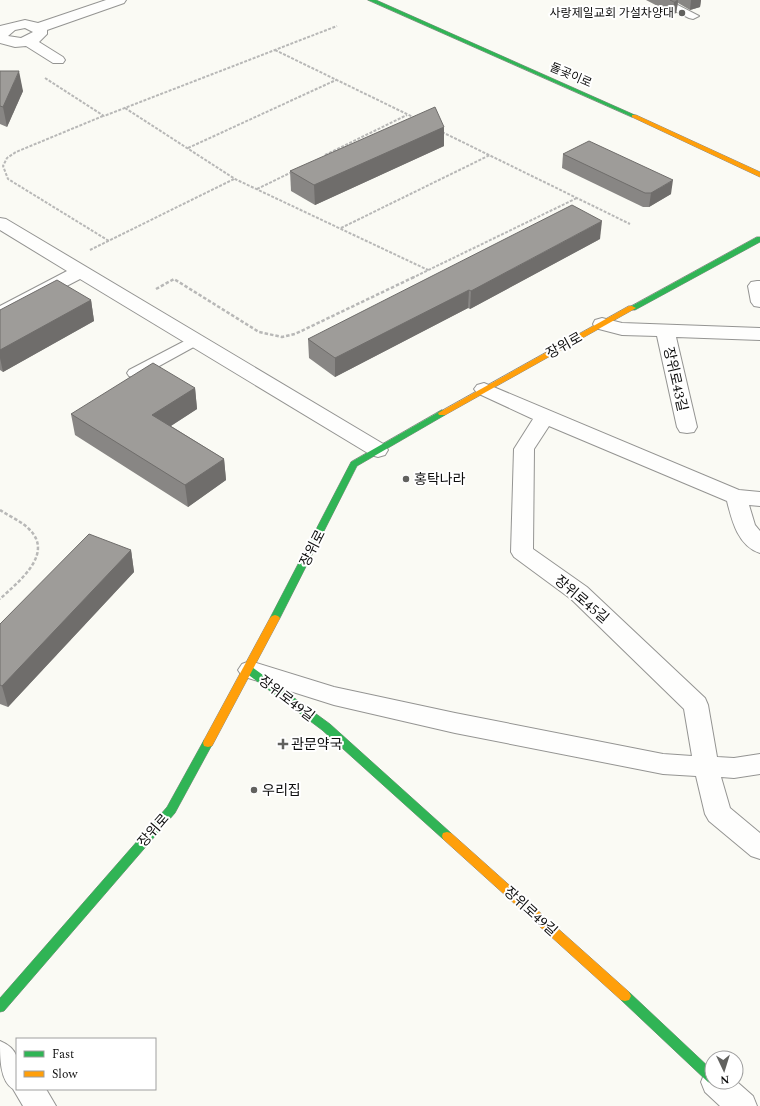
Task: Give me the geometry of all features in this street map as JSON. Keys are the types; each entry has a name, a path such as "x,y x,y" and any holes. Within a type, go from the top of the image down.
{"street":[{"path":"38,28 41,31 40,34 28,41 14,42 2,40 0,37 2,31 12,26 25,24 38,28 119,0"},
{"name":"돌곶이로","path":"371,0 591,96 760,175"},
{"path":"28,41 58,60"},
{"path":"0,223 378,450"},
{"name":"장위로","path":"0,1008 171,810 249,670 354,464 484,389 760,239"},
{"path":"0,313 73,267"},
{"name":"장위로43길","path":"602,324 622,330 760,334"},
{"name":"장위로43길","path":"665,331 687,427"},
{"path":"484,389 545,417 736,497 760,499"},
{"name":"장위로45길","path":"545,417 524,449 522,552 579,593 696,705 706,766"},
{"path":"736,497 745,528 760,545"},
{"name":"장위로49길","path":"249,670 334,696 455,723 663,764 734,768 760,764"},
{"name":"장위로49길","path":"249,670 332,732 612,984 704,1070"},
{"path":"706,766 718,814 760,848"},
{"path":"0,1055 16,1075"},
{"path":"29,1090 41,1106"},
{"path":"725,1090 742,1106"}],"lane":[{"path":"659,0 693,16"},
{"path":"134,373 196,340"}],"path":[{"path":"109,241 8,179 3,166 8,158 16,152 104,116 337,26"},
{"path":"275,50 420,121"},
{"path":"58,60 32,69 104,116"},
{"path":"187,148 336,80"},
{"path":"125,108 235,179 429,270"},
{"path":"321,157 407,115"},
{"path":"441,132 630,224"},
{"path":"340,228 490,155"},
{"path":"257,189 292,172"},
{"path":"73,267 109,241 235,179"},
{"path":"174,279 259,332 282,338 295,334 577,198"},
{"path":"0,510 30,530 38,542 39,554 34,565 0,599"}],"building":[{"path":"0,71 19,71 3,107 0,106"},
{"path":"435,107 444,127 314,185 290,171"},
{"path":"589,141 673,180 651,193 645,193 563,154"},
{"path":"572,205 602,221 471,291 469,290 335,358 308,339"},
{"path":"57,280 91,300 0,350 0,310"},
{"path":"153,363 195,388 152,415 224,459 185,485 71,414"},
{"path":"89,534 131,550 2,686 0,685 0,624"}],"traffic: fast":[{"path":"371,0 634,116"},
{"path":"632,308 760,239"},
{"path":"275,618 354,464 442,413"},
{"path":"249,670 326,727 447,836"},
{"path":"0,1007 171,810 208,743"},
{"path":"625,996 704,1070"}],"traffic: slow":[{"path":"634,116 760,175"},
{"path":"442,413 632,308"},
{"path":"208,743 275,618"},
{"path":"447,836 625,996"}],"place":[{"name":"사랑제일교회 가설차양대","path":"682,13"},
{"name":"홍탁나라","path":"406,479"},
{"name":"관문약국","path":"283,744"},
{"name":"우리집","path":"254,790"}]}
